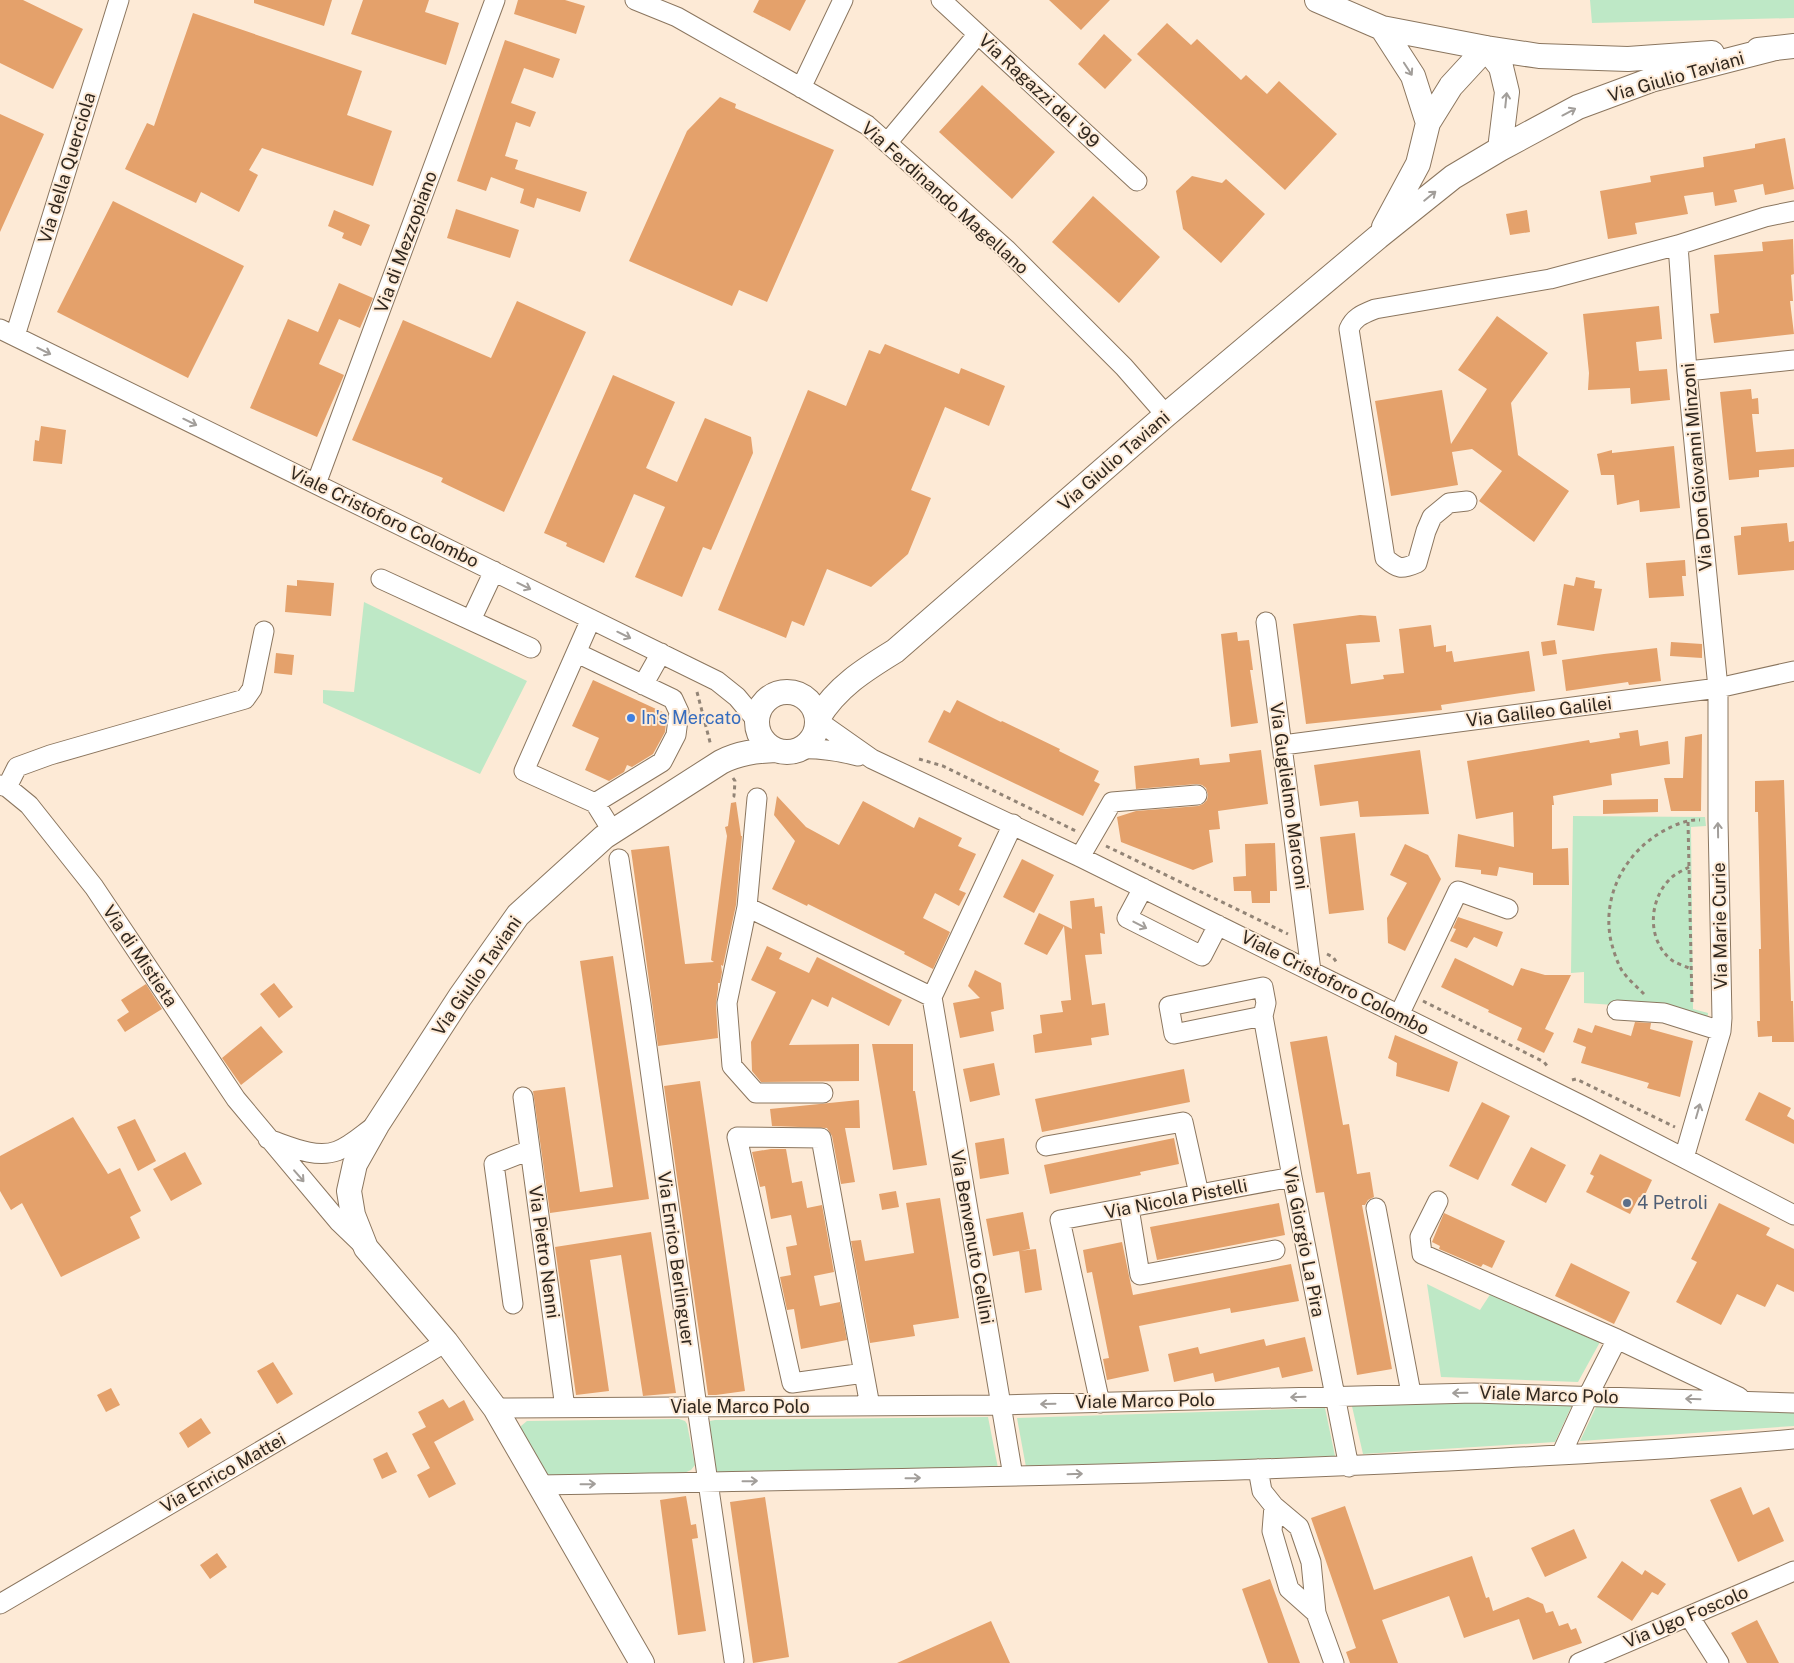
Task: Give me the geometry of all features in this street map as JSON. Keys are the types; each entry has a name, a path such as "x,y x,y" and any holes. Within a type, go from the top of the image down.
{"main road":[{"path":"1317,0 1382,28 1539,56 1628,59 1783,48"},
{"path":"1382,28 1413,76 1428,123"},
{"path":"1486,48 1501,67 1507,92 1500,149"},
{"name":"Via Giulio Taviani","path":"1378,237 1418,164 1428,123 1452,86 1486,48"},
{"name":"Via Giulio Taviani","path":"818,720 835,694 848,682 895,651 1166,415 1378,237 1453,177 1578,107 1651,80 1783,48"},
{"name":"Via Giulio Taviani","path":"790,691 848,682"},
{"path":"757,723 761,707 768,698 778,692 790,691"},
{"name":"Viale Cristoforo Colombo","path":"790,691 806,698 814,707 818,720"},
{"path":"800,749 815,736 818,720"},
{"name":"Via Giulio Taviani","path":"366,1248 352,1215 350,1191 355,1164 377,1125 460,997 518,915 604,837 722,753 749,738 757,723"},
{"name":"Viale Cristoforo Colombo","path":"757,723 760,736 764,742 776,750 788,752 800,749"},
{"name":"Via Giulio Taviani","path":"722,753 776,750"},
{"path":"366,1248 446,1342 495,1408 642,1663"}],"street":[{"name":"Via della Querciola","path":"7,333 119,0"},
{"name":"Via di Mezzopiano","path":"316,484 496,0"},
{"name":"Via Ferdinando Magellano","path":"635,0 677,17 867,125 1006,249 1124,367 1166,415"},
{"path":"801,88 843,0"},
{"name":"Via Ragazzi del '99","path":"941,0 1137,181"},
{"path":"887,143 978,34"},
{"path":"1467,501 1449,503 1432,517 1417,563 1406,568 1396,566 1385,558 1349,329 1352,322 1361,314 1375,309 1550,279 1678,246 1765,217 1794,211"},
{"name":"Via Don Giovanni Minzoni","path":"1678,246 1687,371 1718,688"},
{"name":"Viale Cristoforo Colombo","path":"7,333 717,681 737,697 757,723"},
{"path":"1687,371 1794,360"},
{"path":"471,620 494,571"},
{"path":"381,579 531,648"},
{"path":"591,619 524,771 595,803 613,832"},
{"name":"Via Guglielmo Marconi","path":"1266,622 1311,971"},
{"path":"4,786 17,767 50,755 245,699 252,690 264,631"},
{"path":"576,653 673,699 679,712 676,735 662,762 595,803"},
{"path":"643,685 661,653"},
{"name":"Via Galileo Galilei","path":"1282,745 1718,688 1794,671"},
{"name":"Via Marie Curie","path":"1684,1158 1721,1030 1722,1018 1718,820 1718,688"},
{"name":"Viale Cristoforo Colombo","path":"818,720 872,759"},
{"name":"Viale Cristoforo Colombo","path":"800,749 821,748 837,750 872,759 1013,824 1311,971 1794,1214"},
{"name":"Via di Mistieta","path":"4,786 29,805 94,887 236,1099 267,1139 339,1222 366,1248"},
{"path":"1080,856 1112,802 1197,795"},
{"path":"757,798 747,907 727,1003 732,1066 756,1092 823,1092"},
{"path":"747,907 932,997 1013,824"},
{"name":"Via Enrico Berlinguer","path":"619,859 734,1660"},
{"path":"1143,888 1127,918 1202,956 1218,925"},
{"path":"1399,1015 1458,890 1508,909"},
{"name":"Via Giorgio La Pira","path":"1263,1016 1174,1034 1169,1006 1263,987 1266,1003 1263,1016 1292,1177 1349,1467"},
{"name":"Via Benvenuto Cellini","path":"932,997 1013,1476"},
{"path":"1617,1010 1664,1013 1721,1030"},
{"name":"Via Pietro Nenni","path":"523,1097 566,1408"},
{"path":"1046,1146 1183,1122 1199,1194"},
{"path":"267,1139 301,1150 327,1153 346,1147 377,1125"},
{"path":"864,1374 792,1383 737,1136 821,1138 870,1406"},
{"path":"513,1304 494,1164 530,1150"},
{"name":"Via Nicola Pistelli","path":"1100,1403 1060,1220 1292,1177"},
{"path":"1438,1201 1420,1237 1422,1254 1747,1400"},
{"path":"1129,1208 1140,1275 1275,1250"},
{"path":"1376,1208 1411,1393"},
{"path":"1561,1455 1588,1396 1617,1340"},
{"name":"Via Enrico Mattei","path":"0,1604 446,1342"},
{"name":"Viale Marco Polo","path":"495,1408 1000,1405 1411,1393 1747,1400 1794,1403"},
{"path":"539,1485 1013,1476 1349,1467 1794,1439"},
{"path":"1258,1469 1262,1491 1274,1506 1299,1527 1311,1562 1316,1613 1334,1663"},
{"path":"1274,1506 1272,1531 1289,1589 1316,1613"},
{"name":"Via Ugo Foscolo","path":"1578,1663 1794,1571"},
{"path":"1689,1616 1718,1663"}],"path":[{"path":"696,689 722,753"},
{"path":"917,759 943,766 1309,944 1332,957 1338,964"},
{"path":"1647,996 1622,970 1610,937 1609,910 1619,875 1636,851 1653,836 1676,825 1696,820 1718,820"},
{"path":"1688,822 1692,1006"},
{"path":"1689,868 1677,873 1669,880 1659,894 1653,916 1653,928 1660,947 1673,961 1691,969"},
{"path":"1409,994 1544,1062 1550,1070"},
{"path":"1569,1080 1576,1080 1692,1134"}],"green space":[{"path":"1590,0 1794,0 1794,18 1592,23"},
{"path":"364,602 527,681 480,774 323,703 323,690 354,692"},
{"path":"1573,816 1705,817 1706,826 1691,827 1693,1009 1708,1013 1707,1021 1660,1008 1584,1003 1584,972 1571,973"},
{"path":"1427,1284 1480,1310 1491,1293 1600,1342 1578,1382 1441,1377"},
{"path":"1438,1399 1573,1403 1555,1442 1363,1454 1351,1402"},
{"path":"1598,1403 1794,1410 1794,1426 1580,1441"},
{"path":"1325,1408 1335,1456 1026,1467 1017,1418"},
{"path":"988,1417 998,1468 720,1473 714,1469 709,1425 710,1421 715,1420"},
{"path":"679,1419 687,1424 695,1465 691,1470 684,1473 552,1476 546,1473 519,1431 521,1426 527,1421"}],"building":[{"path":"0,0 23,0 83,29 53,89 0,63"},
{"path":"254,0 332,0 324,26 254,3"},
{"path":"363,0 429,0 425,12 459,23 446,65 351,34"},
{"path":"518,0 565,0 585,6 576,34 514,14"},
{"path":"759,0 806,0 790,31 753,12"},
{"path":"1049,0 1110,0 1081,30"},
{"path":"193,13 362,71 347,115 392,131 373,186 262,148 249,170 258,175 239,212 201,192 196,203 125,169 147,123 154,126"},
{"path":"1167,23 1191,45 1197,39 1241,80 1246,75 1267,94 1279,81 1337,134 1285,190 1137,54"},
{"path":"1104,34 1132,60 1105,89 1078,64"},
{"path":"505,40 560,59 553,78 524,68 511,103 536,112 530,127 516,122 505,156 518,160 515,169 587,192 580,212 537,198 534,208 520,203 524,189 491,177 486,191 457,181"},
{"path":"982,85 1055,152 1012,199 939,132"},
{"path":"720,97 736,104 735,108 834,150 767,302 739,290 732,306 629,261 687,131"},
{"path":"0,114 44,134 0,232"},
{"path":"1785,138 1794,189 1765,195 1763,184 1734,190 1737,202 1715,206 1713,192 1684,196 1688,214 1635,223 1637,234 1608,239 1600,191 1651,182 1650,176 1704,167 1703,157 1755,148 1755,144"},
{"path":"1192,176 1222,183 1226,179 1265,214 1221,263 1183,229 1176,191"},
{"path":"1093,196 1160,257 1119,303 1052,242"},
{"path":"113,201 244,266 188,378 57,312"},
{"path":"456,209 519,230 510,258 447,238"},
{"path":"334,210 370,225 361,246 342,238 344,233 328,226"},
{"path":"1527,210 1530,232 1510,235 1506,214"},
{"path":"1793,239 1794,274 1791,275 1793,301 1790,301 1794,334 1714,343 1710,314 1719,313 1714,255 1763,251 1762,242"},
{"path":"339,283 373,298 360,328 339,319 319,364 344,375 317,437 250,408 288,319 318,332"},
{"path":"517,301 586,332 504,512 441,482 443,478 352,440 403,320 491,358"},
{"path":"1659,306 1662,339 1636,342 1639,371 1667,369 1670,400 1631,404 1630,388 1588,390 1589,373 1583,314"},
{"path":"1497,316 1548,353 1511,403 1518,455 1569,491 1534,542 1479,501 1502,471 1472,449 1452,452 1458,485 1391,496 1375,401 1442,390 1451,444 1487,389 1458,370"},
{"path":"885,344 959,374 961,368 1005,386 989,426 945,407 911,490 931,498 908,554 871,587 827,569 804,626 792,621 786,638 718,610 808,390 846,406 869,350 880,354"},
{"path":"613,375 675,402 646,468 677,482 705,418 751,437 753,453 711,550 703,547 682,597 635,577 665,507 634,494 604,563 566,546 567,543 544,533"},
{"path":"1751,389 1752,399 1758,398 1759,414 1752,414 1756,452 1794,449 1794,467 1759,470 1759,477 1729,480 1720,392"},
{"path":"41,426 66,430 62,464 33,461 35,440 39,441"},
{"path":"1674,446 1680,508 1640,512 1639,500 1617,505 1614,475 1601,475 1597,454 1612,450 1612,453"},
{"path":"1787,523 1789,542 1794,541 1794,570 1738,575 1734,536 1741,535 1741,527"},
{"path":"1685,560 1686,576 1682,576 1684,596 1649,598 1646,563"},
{"path":"1576,577 1595,581 1594,588 1602,589 1594,631 1557,625 1564,584 1574,586"},
{"path":"297,580 334,583 331,616 285,612 287,585 297,586"},
{"path":"1360,615 1376,616 1380,642 1346,644 1351,684 1384,679 1383,675 1404,673 1399,629 1431,625 1434,647 1446,645 1446,652 1452,651 1454,662 1529,651 1535,691 1441,705 1442,710 1306,724 1293,624"},
{"path":"1237,632 1238,641 1249,640 1253,670 1250,670 1258,723 1231,727 1221,634"},
{"path":"1555,640 1557,654 1543,656 1541,642"},
{"path":"1671,642 1702,644 1702,658 1670,656"},
{"path":"1657,648 1661,681 1629,685 1628,682 1566,691 1562,660"},
{"path":"276,653 294,655 292,675 274,673"},
{"path":"593,680 667,714 665,732 653,754 632,767 627,765 624,772 609,781 585,770 599,738 572,726"},
{"path":"957,700 1060,749 1059,751 1099,771 1094,781 1100,784 1083,816 928,742 944,710 950,713"},
{"path":"1638,730 1640,746 1668,741 1670,764 1611,774 1612,785 1553,796 1552,849 1568,848 1569,885 1533,885 1533,873 1499,867 1497,876 1481,874 1481,870 1455,867 1458,834 1514,847 1513,812 1476,819 1467,761 1589,740 1590,743 1620,738 1619,733"},
{"path":"1702,734 1701,811 1671,811 1664,778 1683,778 1685,737"},
{"path":"1261,750 1268,804 1218,811 1220,829 1209,830 1213,862 1193,870 1121,842 1117,817 1136,811 1198,806 1207,800 1208,795 1206,788 1197,784 1136,789 1134,766 1199,758 1200,765 1230,762 1229,754"},
{"path":"1420,750 1429,814 1360,817 1358,801 1320,806 1314,765"},
{"path":"1784,780 1794,1042 1772,1042 1772,1036 1758,1037 1757,1021 1760,1021 1759,949 1761,949 1758,812 1755,812 1755,781"},
{"path":"777,796 806,827 839,845 863,801 914,828 919,817 962,838 958,846 976,854 959,890 966,893 959,906 935,893 923,918 950,932 933,969 904,954 905,952 808,904 807,906 772,889 795,841 774,815"},
{"path":"1658,799 1658,812 1603,814 1603,800"},
{"path":"736,802 742,836 736,905 723,966 721,965 720,983 718,983 716,1004 718,1038 658,1046 631,850 669,846 685,964 714,962 711,960 727,836 725,827 728,826 731,803"},
{"path":"1355,833 1364,910 1329,914 1320,837"},
{"path":"1275,843 1277,891 1270,891 1270,903 1252,903 1251,891 1234,891 1233,877 1246,876 1245,844"},
{"path":"1405,844 1428,855 1441,879 1405,951 1388,943 1387,918 1407,883 1390,875"},
{"path":"1022,859 1054,875 1034,913 1003,897"},
{"path":"1094,898 1095,907 1102,906 1105,934 1100,933 1102,954 1085,955 1092,1005 1105,1003 1109,1035 1091,1038 1092,1045 1035,1053 1033,1035 1042,1033 1040,1015 1063,1012 1061,1001 1071,1000 1064,926 1047,955 1024,944 1039,913 1072,929 1070,901"},
{"path":"1458,917 1503,932 1497,947 1474,937 1467,948 1450,941 1456,929 1453,928"},
{"path":"767,946 782,953 779,959 809,973 817,957 902,1000 889,1026 832,997 828,1007 812,999 789,1045 859,1044 859,1081 761,1082 752,1071 751,1042 776,992 751,980"},
{"path":"613,956 649,1199 550,1213 533,1091 565,1087 580,1192 613,1187 580,961"},
{"path":"1455,958 1513,986 1521,968 1545,975 1571,975 1545,1029 1554,1033 1544,1053 1517,1040 1522,1028 1441,987"},
{"path":"975,970 1001,983 1004,1009 991,1012 994,1031 960,1038 953,1003 980,998 968,986"},
{"path":"274,983 293,1007 279,1018 260,994"},
{"path":"146,984 162,1009 125,1032 117,1020 129,1012 121,1000"},
{"path":"1635,1022 1651,1023 1650,1029 1693,1041 1680,1097 1647,1088 1649,1083 1581,1063 1586,1047 1573,1042 1578,1028 1592,1033 1595,1025 1631,1036"},
{"path":"261,1026 283,1052 241,1085 222,1058"},
{"path":"1395,1035 1458,1062 1449,1092 1396,1076 1397,1063 1388,1058"},
{"path":"1327,1036 1343,1125 1349,1124 1357,1174 1370,1172 1374,1197 1368,1200 1365,1205 1362,1205 1392,1369 1357,1375 1324,1192 1316,1193 1290,1042"},
{"path":"872,1044 913,1044 913,1091 915,1091 927,1165 893,1170"},
{"path":"994,1063 1000,1095 970,1102 963,1069"},
{"path":"1184,1069 1190,1102 1042,1132 1035,1099"},
{"path":"700,1081 745,1391 716,1395 708,1395 664,1086"},
{"path":"1759,1092 1791,1108 1787,1116 1794,1120 1794,1144 1745,1120"},
{"path":"859,1100 860,1128 845,1128 855,1182 841,1184 832,1136 827,1128 772,1126 770,1109"},
{"path":"1482,1102 1510,1116 1478,1180 1449,1166"},
{"path":"73,1117 108,1174 120,1168 141,1211 130,1217 140,1238 61,1277 22,1203 11,1210 0,1191 0,1156"},
{"path":"135,1119 156,1161 138,1171 117,1127"},
{"path":"1004,1138 1009,1174 980,1179 975,1143"},
{"path":"1174,1138 1179,1164 1140,1172 1141,1175 1050,1194 1044,1165"},
{"path":"1531,1147 1566,1165 1546,1203 1511,1185"},
{"path":"786,1149 792,1183 802,1181 807,1208 822,1205 834,1272 814,1276 820,1306 840,1302 847,1340 801,1349 794,1309 787,1310 780,1277 791,1275 786,1247 797,1245 791,1215 771,1219 765,1186 760,1187 752,1152"},
{"path":"185,1152 202,1184 171,1201 153,1169"},
{"path":"1600,1154 1652,1180 1643,1199 1639,1197 1630,1214 1586,1192 1594,1176 1590,1174"},
{"path":"896,1191 899,1207 882,1210 879,1194"},
{"path":"940,1198 959,1318 913,1325 915,1336 870,1343 851,1241 861,1240 865,1261 914,1253 906,1203"},
{"path":"1279,1203 1285,1235 1157,1260 1150,1227"},
{"path":"1719,1203 1770,1228 1766,1235 1794,1249 1794,1292 1777,1284 1765,1307 1737,1294 1721,1325 1676,1302 1697,1262 1691,1259"},
{"path":"1023,1212 1030,1249 993,1256 986,1219"},
{"path":"1444,1213 1505,1241 1492,1268 1483,1264 1481,1267 1439,1249 1440,1246 1432,1242"},
{"path":"651,1232 676,1393 643,1396 621,1255 590,1260 609,1391 576,1395 555,1247"},
{"path":"1122,1242 1133,1295 1291,1264 1299,1301 1231,1313 1230,1308 1139,1326 1149,1371 1107,1380 1103,1359 1109,1358 1092,1272 1087,1273 1083,1250"},
{"path":"1036,1249 1042,1290 1025,1293 1019,1251"},
{"path":"1571,1263 1630,1292 1614,1324 1555,1296"},
{"path":"1305,1337 1313,1371 1282,1378 1279,1367 1215,1382 1213,1373 1174,1382 1168,1354 1198,1347 1200,1354 1264,1339 1266,1346"},
{"path":"273,1362 293,1394 277,1404 257,1371"},
{"path":"111,1388 120,1405 106,1412 97,1395"},
{"path":"443,1399 449,1408 464,1400 474,1420 434,1442 456,1484 429,1498 417,1475 430,1468 412,1434 426,1427 418,1412"},
{"path":"201,1418 211,1433 188,1448 179,1433"},
{"path":"387,1452 397,1472 382,1479 373,1459"},
{"path":"1741,1487 1753,1515 1769,1507 1784,1541 1738,1562 1710,1500"},
{"path":"686,1496 691,1525 696,1524 698,1538 692,1539 706,1631 678,1635 660,1500"},
{"path":"765,1497 789,1657 753,1663 730,1502"},
{"path":"1345,1506 1374,1590 1472,1556 1486,1598 1489,1597 1493,1611 1528,1597 1543,1604 1546,1613 1553,1611 1559,1626 1568,1623 1571,1630 1576,1628 1582,1643 1533,1660 1519,1619 1464,1638 1449,1596 1382,1620 1398,1663 1350,1663 1346,1652 1356,1648 1311,1518"},
{"path":"1574,1529 1587,1558 1545,1577 1531,1548"},
{"path":"217,1553 227,1567 210,1579 200,1565"},
{"path":"1622,1561 1642,1575 1645,1570 1666,1584 1658,1595 1652,1592 1632,1621 1597,1597"},
{"path":"1270,1579 1300,1663 1268,1663 1242,1589"},
{"path":"1757,1620 1779,1663 1747,1663 1731,1633"},
{"path":"991,1621 1010,1663 897,1663"}],"place":[{"name":"In's Mercato","path":"631,718"},
{"name":"4 Petroli","path":"1627,1203"}]}
